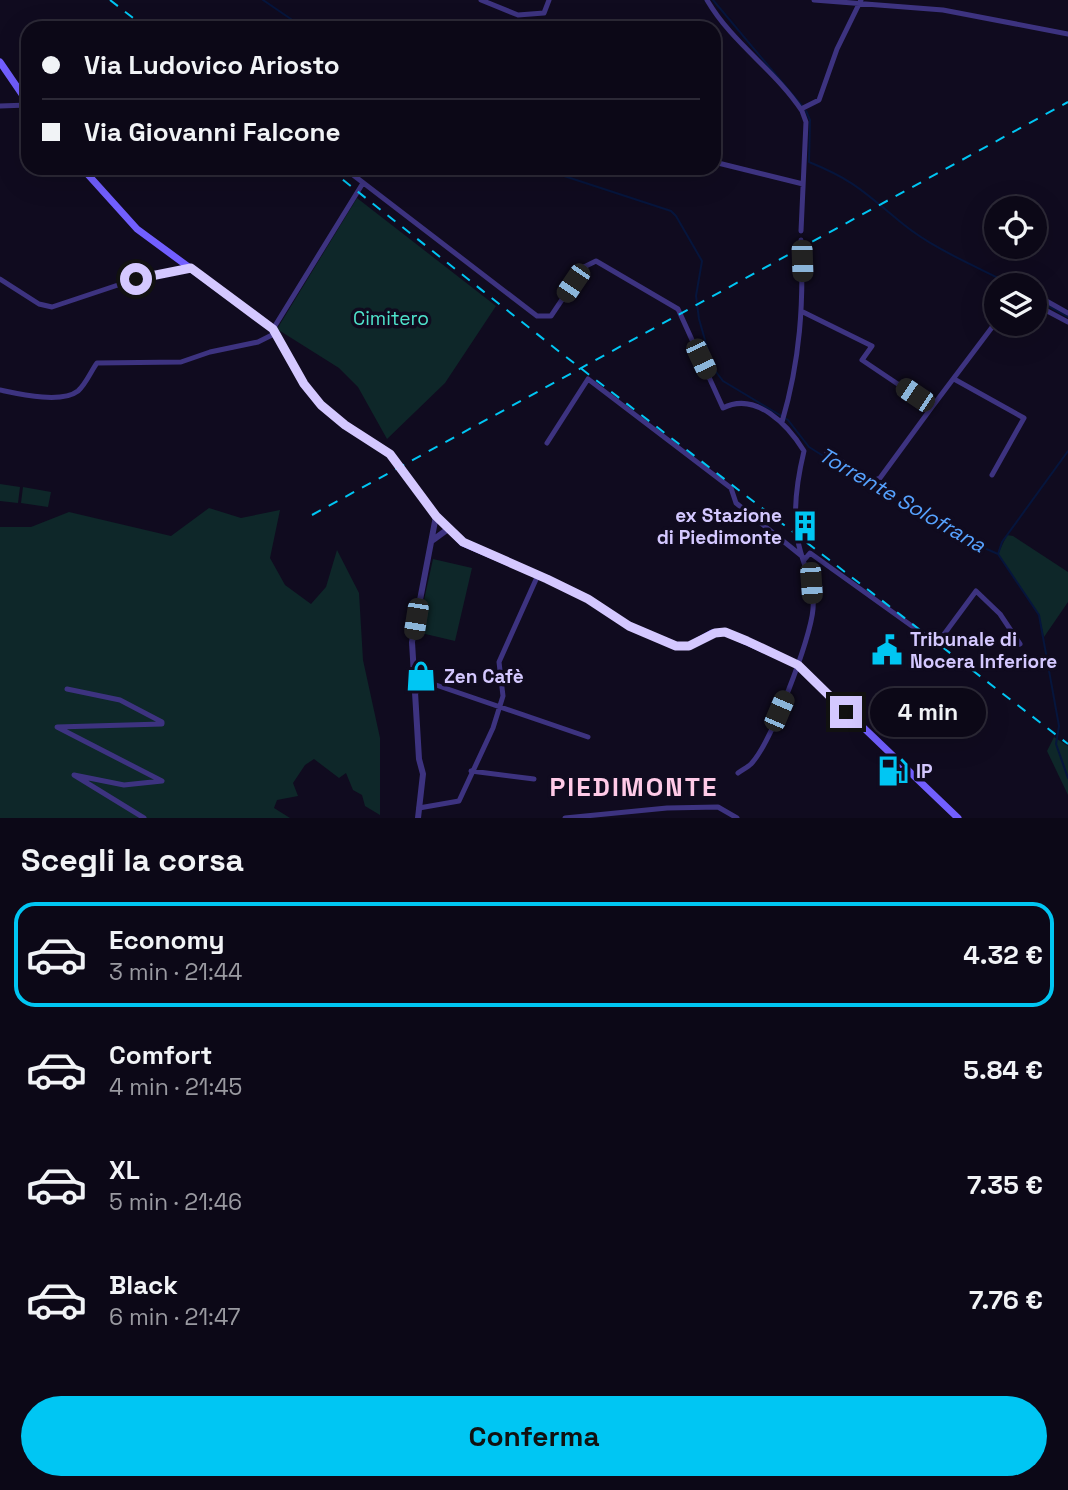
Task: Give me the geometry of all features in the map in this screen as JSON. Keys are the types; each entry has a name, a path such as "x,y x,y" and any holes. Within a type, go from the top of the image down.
{"main road":[{"path":"0,62 21,94"},
{"path":"88,175 137,229 275,331 313,396 345,425 390,454 448,529 480,552 538,575 588,599 629,626 676,646 689,646 712,633 725,632 798,665 958,818"}],"street":[{"path":"481,0 523,16 544,13 549,0"},
{"path":"707,0 720,21"},
{"path":"814,0 860,1 943,10 1068,34"},
{"path":"803,108 819,100 837,48 860,1"},
{"path":"721,22 803,108 806,122 801,231"},
{"path":"0,106 21,104"},
{"path":"721,164 803,184"},
{"path":"353,175 537,316 551,316 584,267 596,261 678,310 723,408 734,402 751,404 783,418 804,451 796,488 796,529 798,545 805,559 813,610 798,665 779,711 752,764 738,773"},
{"path":"0,390 55,397 72,394 79,390 97,363 102,361 122,365 181,362 210,352 257,342 275,331 363,183"},
{"path":"783,418 803,312 801,240"},
{"path":"0,279 39,304 52,307 136,279 191,268"},
{"path":"1047,301 1068,313"},
{"path":"1047,311 1068,322"},
{"path":"803,312 872,346 862,360 932,407"},
{"path":"827,452 872,481 880,478 986,336"},
{"path":"547,443 588,379 730,488 736,503 805,559"},
{"path":"954,379 1024,418 992,475"},
{"path":"418,818 423,774 414,692 412,642 436,516"},
{"path":"432,541 448,529"},
{"path":"805,559 810,553 937,644"},
{"path":"419,808 459,800 500,707 499,662 538,575"},
{"path":"942,637 976,591 1000,614 1020,644"},
{"path":"414,692 436,685 588,737"},
{"path":"67,689 120,700 162,722 57,727 162,782 124,785 74,775 144,818"},
{"path":"471,771 534,779"},
{"path":"565,818 667,808 718,807 737,818"}],"green space":[{"name":"Cimitero","path":"357,198 496,306 445,383 387,439 358,387 339,368 277,329"},
{"path":"0,484 20,487 18,503 0,501"},
{"path":"23,487 51,492 48,507 21,503"},
{"path":"209,508 241,518 280,510 270,558 285,585 311,604 326,587 337,550 359,593 363,660 380,738 380,815 365,806 362,795 353,790 346,773 339,778 314,759 305,765 293,783 298,796 277,800 274,808 290,818 0,818 0,527 31,527 69,512 171,536"},
{"path":"1007,535 1013,536 1068,572 1068,602 1044,637 1039,615 998,554"},
{"path":"433,559 472,568 455,641 417,632"},
{"path":"1054,737 1068,746 1068,795 1047,751"}],"waterway":[{"name":"Torrente Solofrana","path":"263,0 294,21"},
{"name":"Torrente Solofrana","path":"713,0 802,106"},
{"name":"Torrente Solofrana","path":"806,111 810,120 809,162 850,182 928,242 988,273"},
{"name":"Torrente Solofrana","path":"561,175 671,211 676,216 702,261 696,296 699,319 713,368 723,381 788,420 809,447 959,537 998,554"},
{"name":"Torrente Solofrana","path":"1047,305 1068,317"},
{"name":"Torrente Solofrana","path":"1068,451 1002,542 998,554 1039,615 1059,726 1056,744 1068,778"}],"railway":[{"path":"110,0 137,21"},
{"path":"312,515 1068,102"},
{"path":"337,175 561,353 1068,744"}],"place":[{"name":"ex Stazione di Piedimonte","path":"805,526"},
{"name":"Tribunale di Nocera Inferiore","path":"887,650"},
{"name":"Zen Cafè","path":"421,676"},
{"name":"IP","path":"893,771"}],"district":[{"name":"PIEDIMONTE","path":"634,787"}],"route":[{"path":"136,279 191,268 273,329 304,384 321,405 345,425 390,454 436,516 472,548 547,579 588,599 644,634 676,646 689,646 712,633 725,632 780,655 798,665 846,712"}]}
